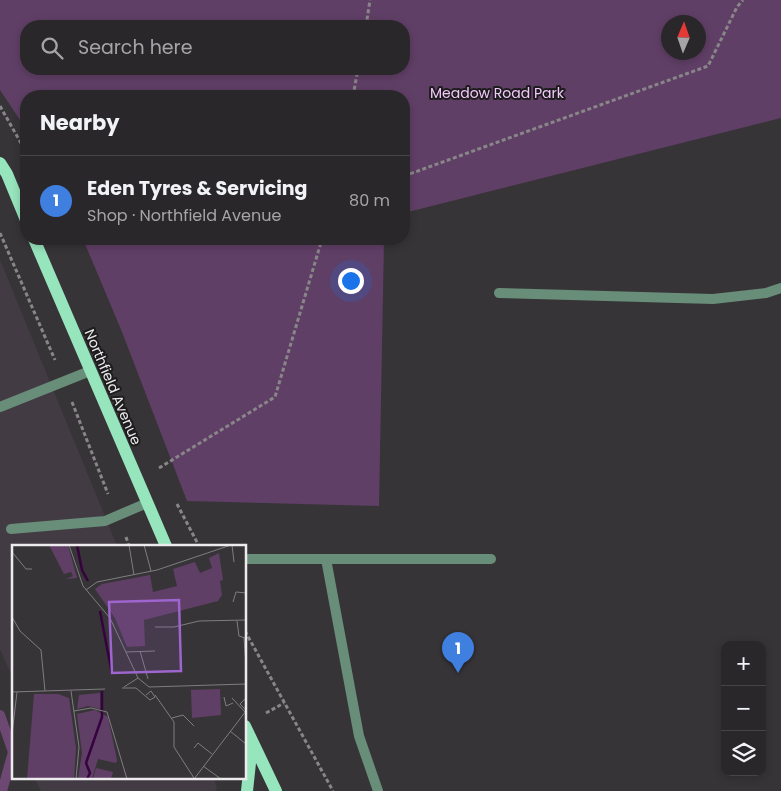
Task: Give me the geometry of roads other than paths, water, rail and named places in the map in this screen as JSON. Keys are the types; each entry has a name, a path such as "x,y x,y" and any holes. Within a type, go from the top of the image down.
{"main road":[{"path":"0,163 7,174 20,205"},
{"name":"Northfield Avenue","path":"37,245 166,545"},
{"path":"246,728 276,791"},
{"path":"247,791 252,742"}],"lane":[{"path":"499,293 713,299 766,293 781,288"},
{"path":"0,407 90,371"},
{"path":"11,529 105,521 147,503"},
{"path":"246,558 491,558"},
{"path":"326,559 359,736 378,791"}],"waterway":[{"path":"0,715 12,749"},
{"path":"2,791 12,756"}],"place":[{"name":"Eden Tyres & Servicing","path":"458,673"}],"park label":[{"name":"Meadow Road Park","path":"497,93"}]}
